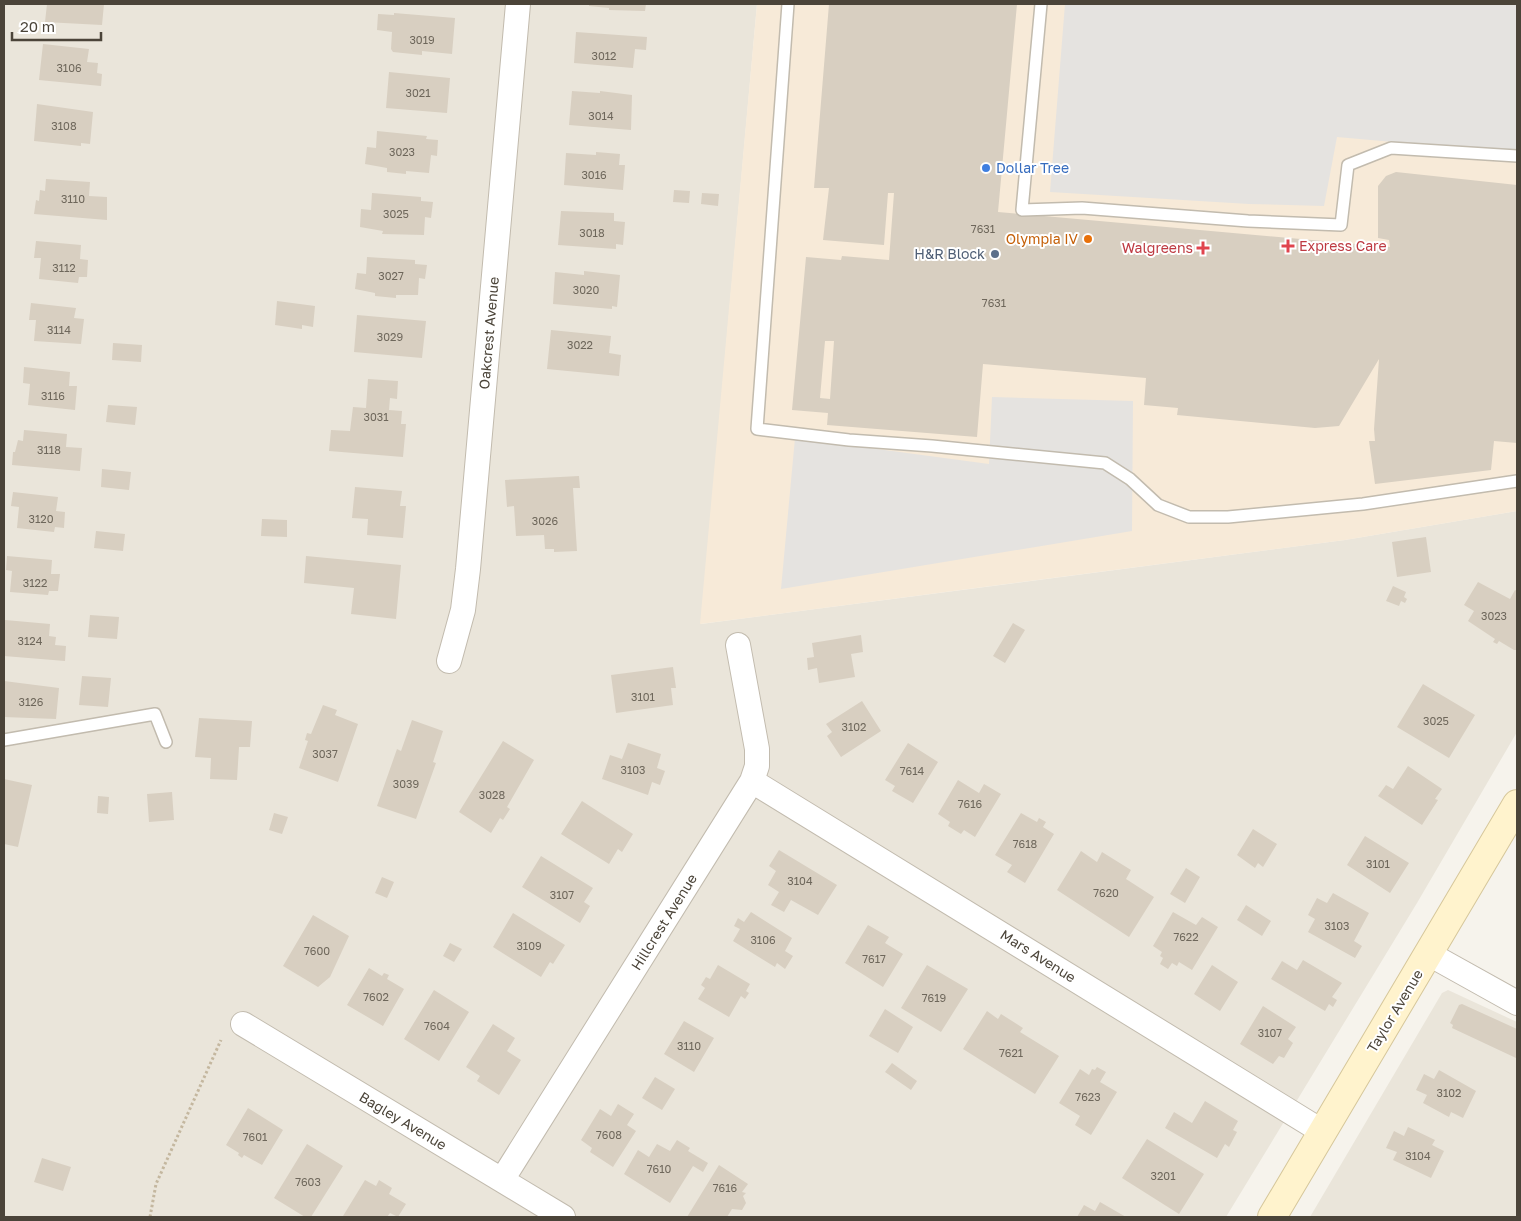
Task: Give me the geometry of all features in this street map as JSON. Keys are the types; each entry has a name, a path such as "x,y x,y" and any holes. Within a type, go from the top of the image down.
{"main road":[{"name":"Taylor Avenue","path":"1272,1217 1517,804"}],"street":[{"name":"Oakcrest Avenue","path":"449,661 463,610 468,569 518,4"},
{"name":"Hillcrest Avenue","path":"502,1180 752,781 757,766 757,749 738,645"},
{"name":"Mars Avenue","path":"752,781 1323,1132"},
{"path":"1429,954 1517,1003"},
{"name":"Bagley Avenue","path":"243,1024 563,1217"}],"lane":[{"path":"788,4 757,429 848,440 1105,463 1130,479 1158,504 1190,517 1228,517 1362,504 1517,481"},
{"path":"1041,4 1022,210 1082,208 1248,222 1341,225 1348,165 1367,156 1391,148 1517,156"},
{"path":"4,740 156,714 166,742"}],"path":[{"path":"150,1217 156,1184 223,1034 243,1024"}],"shaded area":[{"path":"4,4 757,4 701,624 1345,540 1517,511 1517,732 1417,903 1226,1217 4,1217"},
{"path":"757,4 1517,4 1517,511 1345,540 700,624"},
{"path":"1065,4 1517,4 1517,153 1337,137 1324,206 1249,204 1050,192"},
{"path":"992,397 1133,401 1132,531 781,589 795,438 989,464"},
{"path":"1448,990 1517,1022 1517,1217 1310,1217 1442,993"}],"building":[{"path":"47,4 104,4 102,25 45,22"},
{"path":"589,4 646,4 645,11 609,10 609,8 589,6"},
{"path":"829,4 1017,4 998,212 1390,247 1389,240 1378,238 1378,186 1386,176 1396,172 1517,185 1517,443 1494,441 1491,470 1375,484 1369,441 1375,441 1374,429 1379,359 1339,426 1315,428 1177,415 1178,408 1144,405 1146,378 983,364 977,437 827,425 828,413 792,410 806,257 841,260 842,256 889,260 894,193 888,193 884,245 823,240 829,188 814,188","holes":["825,341 834,341 830,399 820,398"]},
{"path":"394,13 455,18 452,54 422,51 422,55 393,52 391,49 392,32 377,30 378,14 394,15"},
{"path":"576,32 647,37 646,50 635,49 633,68 574,63"},
{"path":"43,44 89,49 87,62 98,63 97,73 102,74 101,86 39,80"},
{"path":"389,72 450,78 447,113 386,108"},
{"path":"572,91 600,93 600,91 632,95 631,130 569,125"},
{"path":"37,104 93,112 90,144 81,143 81,146 34,141"},
{"path":"377,131 427,136 426,139 438,140 437,156 431,155 429,173 406,171 406,174 387,172 387,168 365,164 367,147 376,148"},
{"path":"596,152 620,154 619,165 625,165 623,190 564,185 566,153 596,155"},
{"path":"46,179 90,182 89,196 107,197 107,220 34,214 36,200 39,201 40,190 45,191"},
{"path":"674,190 690,191 689,203 673,202"},
{"path":"372,193 421,197 421,201 433,202 431,218 425,217 424,235 382,234 383,231 360,227 361,209 371,210"},
{"path":"702,193 719,194 718,206 701,204"},
{"path":"561,211 614,213 614,221 625,222 623,245 616,244 616,249 558,245"},
{"path":"36,241 81,245 80,259 88,260 87,277 79,277 78,283 39,279 41,258 34,258"},
{"path":"367,257 415,260 415,264 427,265 425,279 419,278 418,295 396,295 396,298 375,296 375,293 355,289 357,273 366,274"},
{"path":"584,271 620,275 617,307 612,306 612,309 553,304 555,272 584,275"},
{"path":"277,301 315,306 313,327 302,325 302,329 275,325"},
{"path":"31,303 76,308 74,318 84,319 81,344 34,341 36,320 29,320"},
{"path":"357,315 426,321 422,358 354,352"},
{"path":"551,330 611,336 609,353 621,355 619,376 547,369"},
{"path":"113,343 142,345 141,362 112,360"},
{"path":"24,367 70,372 69,386 77,386 75,410 28,405 30,384 23,383"},
{"path":"368,379 398,381 397,399 390,398 389,410 402,411 401,424 406,424 403,457 329,451 331,430 350,431 353,407 366,408"},
{"path":"108,405 137,407 135,425 106,422"},
{"path":"24,430 67,434 66,447 82,448 80,471 12,465 13,452 15,452 18,440 23,441"},
{"path":"102,469 131,472 129,490 101,487"},
{"path":"579,476 580,488 573,488 577,551 554,552 554,549 545,549 544,535 516,536 514,506 507,507 505,480"},
{"path":"355,487 402,491 400,506 406,506 403,538 367,535 368,519 352,518"},
{"path":"13,492 58,497 56,511 65,512 64,528 55,527 54,532 17,528 19,507 11,506"},
{"path":"262,519 287,520 287,537 261,536"},
{"path":"96,531 125,534 123,551 94,548"},
{"path":"1426,537 1431,572 1397,577 1392,542"},
{"path":"7,556 52,560 51,574 60,574 58,591 49,591 48,595 10,592 12,571 6,570"},
{"path":"306,556 401,565 396,619 351,614 354,588 304,583"},
{"path":"1478,582 1510,599 1515,590 1517,591 1517,650 1499,641 1497,644 1493,642 1495,639 1468,621 1474,611 1464,605"},
{"path":"1393,586 1406,592 1404,597 1407,599 1405,603 1401,601 1399,606 1386,601"},
{"path":"90,615 119,617 117,639 88,637"},
{"path":"5,620 50,624 49,636 56,637 55,645 66,646 65,661 4,656"},
{"path":"1013,623 1025,630 1005,663 993,656"},
{"path":"861,635 863,652 851,654 855,677 819,683 817,668 808,670 807,658 814,657 812,643"},
{"path":"673,667 676,688 671,688 673,705 616,713 611,675"},
{"path":"82,676 111,678 108,707 79,705"},
{"path":"4,681 59,688 56,719 4,717"},
{"path":"1423,684 1475,715 1449,758 1397,727"},
{"path":"862,701 881,731 841,757 827,736 832,732 826,724"},
{"path":"323,705 337,710 335,715 358,724 338,782 299,768 308,741 305,740 307,733 311,734"},
{"path":"199,718 252,721 250,747 239,747 237,780 210,779 211,758 195,757"},
{"path":"412,720 443,731 433,762 436,763 416,819 377,806 397,749 401,751"},
{"path":"503,741 534,760 507,807 510,809 503,820 500,818 491,833 459,812"},
{"path":"628,743 661,754 657,768 665,771 660,785 652,782 648,795 602,779 610,755 622,759"},
{"path":"908,743 938,762 913,803 892,791 895,786 885,780"},
{"path":"1408,766 1442,789 1435,799 1438,800 1422,825 1378,796 1386,785 1393,789"},
{"path":"4,779 32,785 18,847 4,844"},
{"path":"958,780 979,793 984,784 1001,794 975,837 964,830 961,834 948,826 950,822 938,814"},
{"path":"172,792 174,820 149,822 147,794"},
{"path":"98,796 109,797 108,814 97,813"},
{"path":"582,801 633,834 622,852 618,849 609,864 561,834"},
{"path":"274,813 288,817 282,834 269,830"},
{"path":"1021,813 1037,822 1039,818 1046,822 1043,827 1054,834 1025,883 1007,872 1012,865 995,855"},
{"path":"1253,829 1277,844 1263,867 1258,863 1255,868 1237,855"},
{"path":"1365,836 1409,863 1390,893 1347,865"},
{"path":"779,850 837,885 818,915 791,900 784,912 771,905 779,892 768,885 776,871 769,866"},
{"path":"1081,851 1097,862 1102,852 1131,870 1126,879 1154,897 1129,937 1057,890"},
{"path":"541,856 593,888 584,902 590,906 580,923 522,887"},
{"path":"1186,868 1200,877 1185,903 1170,894"},
{"path":"382,877 394,882 387,898 375,893"},
{"path":"1333,893 1369,913 1354,941 1362,946 1355,958 1308,932 1315,919 1308,915 1317,898 1327,903"},
{"path":"1246,905 1271,921 1262,936 1237,920"},
{"path":"751,912 792,938 785,951 793,956 785,969 777,963 775,967 733,941 740,929 734,926 738,918 744,922"},
{"path":"1173,912 1196,925 1202,917 1218,927 1192,970 1179,962 1177,966 1172,963 1168,969 1160,964 1163,958 1160,956 1162,952 1153,946"},
{"path":"513,913 565,945 553,964 550,962 541,977 493,947"},
{"path":"313,915 349,936 330,977 318,987 283,966"},
{"path":"868,925 889,937 885,943 903,954 883,987 845,963"},
{"path":"450,943 462,949 454,962 443,956"},
{"path":"1303,960 1342,983 1332,997 1337,1000 1333,1007 1329,1004 1325,1011 1271,979 1282,961 1297,970"},
{"path":"718,965 750,984 746,991 749,993 745,999 741,996 729,1017 698,999 705,988 701,985 706,977 710,979"},
{"path":"927,965 968,989 941,1032 901,1008"},
{"path":"1212,965 1238,982 1220,1011 1194,994"},
{"path":"369,968 382,976 384,973 389,975 387,979 404,989 383,1026 347,1005"},
{"path":"434,990 469,1012 439,1061 404,1039"},
{"path":"1462,1004 1517,1029 1516,1058 1452,1028 1453,1025 1450,1023 1459,1005"},
{"path":"1263,1006 1296,1027 1288,1039 1293,1043 1284,1058 1279,1056 1273,1064 1240,1044"},
{"path":"885,1009 913,1027 898,1053 869,1036"},
{"path":"987,1011 998,1019 1001,1014 1023,1028 1020,1032 1059,1056 1035,1094 963,1049"},
{"path":"684,1021 714,1038 694,1072 664,1054"},
{"path":"493,1024 515,1038 507,1051 521,1060 499,1095 477,1081 480,1076 466,1067"},
{"path":"892,1063 917,1081 911,1090 885,1072"},
{"path":"1097,1067 1106,1072 1100,1082 1117,1092 1091,1135 1075,1125 1080,1116 1059,1103 1080,1069 1089,1075 1092,1069 1095,1070"},
{"path":"1439,1070 1476,1091 1463,1118 1451,1112 1449,1117 1423,1103 1427,1095 1416,1090 1424,1074 1434,1079"},
{"path":"655,1077 675,1089 662,1110 642,1098"},
{"path":"1205,1101 1238,1121 1233,1130 1237,1132 1229,1147 1225,1144 1217,1158 1165,1128 1174,1112 1192,1123"},
{"path":"618,1104 634,1114 627,1125 636,1131 613,1167 590,1152 592,1148 581,1140 600,1109 611,1116"},
{"path":"248,1108 283,1130 262,1165 244,1155 242,1158 238,1155 239,1153 226,1145"},
{"path":"1408,1127 1435,1140 1432,1145 1444,1151 1431,1178 1393,1160 1397,1152 1386,1148 1394,1131 1404,1136"},
{"path":"1147,1139 1204,1174 1179,1214 1122,1178"},
{"path":"677,1140 690,1148 688,1151 708,1163 703,1172 693,1166 670,1203 624,1174 638,1150 649,1157 657,1144 670,1151"},
{"path":"307,1144 343,1166 311,1217 305,1217 274,1198"},
{"path":"42,1158 71,1167 63,1191 34,1182"},
{"path":"719,1165 748,1184 742,1192 746,1193 743,1196 746,1203 742,1210 732,1209 727,1217 687,1217"},
{"path":"365,1180 376,1186 379,1180 392,1188 389,1194 406,1204 398,1217 390,1213 387,1217 343,1216"},
{"path":"1100,1202 1126,1217 1077,1217 1084,1205 1095,1211"}],"place":[{"name":"Dollar Tree","path":"986,168"},
{"name":"Olympia IV","path":"1088,239"},
{"name":"Express Care","path":"1288,246"},
{"name":"Walgreens","path":"1203,248"},
{"name":"H&R Block","path":"995,254"}]}
